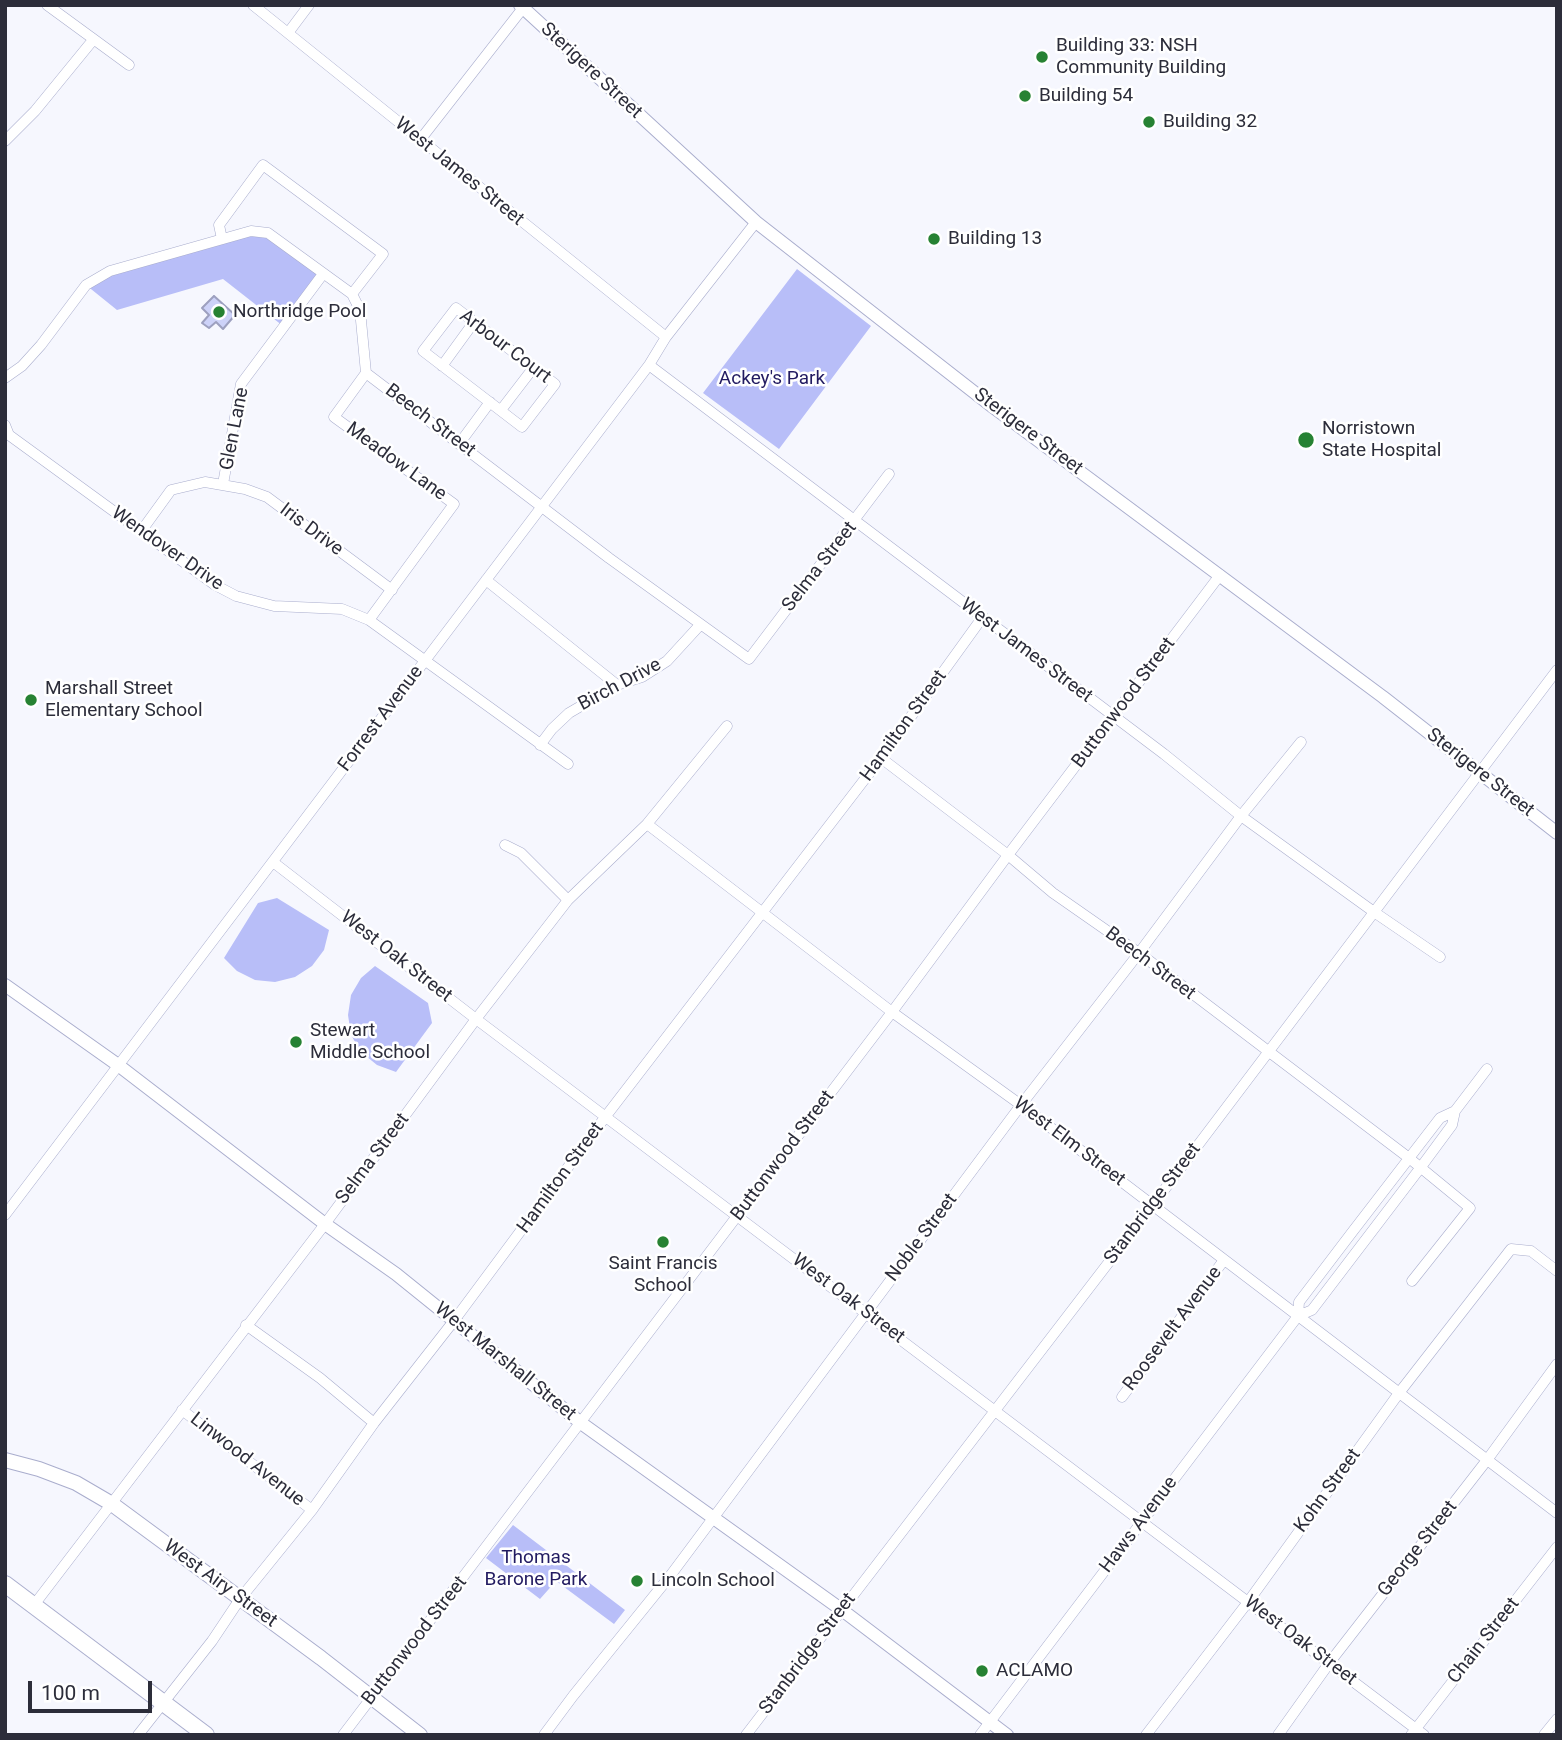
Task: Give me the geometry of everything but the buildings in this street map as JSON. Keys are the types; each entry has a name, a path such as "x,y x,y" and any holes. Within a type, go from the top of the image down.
{"main road":[{"name":"West Airy Street","path":"5,1460 76,1483 112,1504 321,1658 420,1735"},
{"path":"5,1584 206,1735"}],"street":[{"path":"47,5 129,65"},
{"name":"West James Street","path":"253,5 666,337"},
{"path":"288,33 309,5"},
{"path":"420,140 522,6"},
{"name":"Sterigere Street","path":"522,6 756,222 993,407 1383,697 1478,774 1557,833"},
{"path":"5,141 35,111 93,40"},
{"path":"5,378 41,345 86,285 110,271 251,231 268,233 352,294 383,254 263,165 219,225 222,239"},
{"name":"Forrest Avenue","path":"5,1215 649,365 666,337 756,222"},
{"name":"Glen Lane","path":"223,484 241,384 323,274"},
{"name":"Beech Street","path":"352,294 360,310 366,373 749,659"},
{"name":"Arbour Court","path":"456,308 555,384 522,427 442,366 423,351 456,308"},
{"path":"442,366 474,322"},
{"name":"West James Street","path":"649,365 1241,816 1440,957"},
{"path":"501,410 534,367"},
{"name":"Meadow Lane","path":"366,373 334,417 454,504 369,620"},
{"path":"459,444 490,402"},
{"name":"Wendover Drive","path":"5,425 9,435 215,585 236,596 274,606 342,609 369,620 426,660"},
{"name":"Selma Street","path":"749,659 888,474"},
{"name":"Iris Drive","path":"142,530 171,490 205,482 223,484 267,497 392,590"},
{"name":"Buttonwood Street","path":"343,1735 739,1215 1220,575"},
{"path":"486,580 617,685"},
{"name":"Hamilton Street","path":"138,1735 212,1641 240,1599 312,1510 374,1423 453,1322 606,1116 881,758 982,618"},
{"name":"Birch Drive","path":"541,745 552,729 569,713 617,685 642,677 667,661 700,625"},
{"path":"426,660 568,764"},
{"name":"Stanbridge Street","path":"746,1735 1152,1206 1557,670"},
{"name":"Selma Street","path":"34,1605 568,900 647,824 727,726"},
{"name":"Noble Street","path":"544,1735 670,1576 1021,1105 1301,741"},
{"name":"Beech Street","path":"881,758 1008,855 1053,893 1139,953 1267,1053 1421,1167 1470,1208 1412,1281"},
{"name":"West Elm Street","path":"647,824 762,914 1021,1105 1557,1513"},
{"path":"505,845 522,853 568,900"},
{"name":"West Oak Street","path":"272,862 476,1019 1330,1662 1417,1733"},
{"name":"West Marshall Street","path":"7,990 118,1065 325,1224 396,1274 581,1423 842,1610 1007,1735"},
{"name":"Haws Avenue","path":"980,1735 1298,1316 1312,1310 1359,1249 1452,1125 1455,1111 1487,1069"},
{"name":"Haws Avenue","path":"1298,1316 1299,1302 1409,1158 1440,1118 1455,1111"},
{"path":"1347,1240 1359,1249"},
{"name":"Kohn Street","path":"1146,1735 1248,1602 1399,1393 1511,1249 1531,1251 1557,1271"},
{"name":"Roosevelt Avenue","path":"1122,1397 1224,1260"},
{"path":"246,1325 320,1378 374,1423"},
{"name":"George Street","path":"1278,1735 1330,1662 1487,1460 1557,1364"},
{"name":"Linwood Avenue","path":"182,1410 312,1510"},
{"name":"Chain Street","path":"1417,1733 1557,1547"},
{"path":"1545,1735 1557,1719"}],"green space":[{"path":"268,233 323,274 283,326 223,279 117,310 86,285 110,271 222,239"},
{"name":"Ackey's Park","path":"797,269 871,326 779,449 703,393"},
{"path":"277,898 329,930 324,950 312,966 295,977 275,982 255,980 237,971 224,958 258,903"},
{"path":"375,966 428,1003 432,1023 396,1072 377,1065 361,1052 351,1035 348,1015 351,995 361,978"},
{"name":"Thomas Barone Park","path":"513,1525 625,1610 614,1624 556,1581 540,1599 486,1558"}],"shaded area":[{"name":"Northridge Pool","path":"214,296 235,315 223,329 216,322 209,328 202,323 209,315 202,308"}],"place":[{"name":"Building 33: NSH Community Building","path":"1042,57"},
{"name":"Building 54","path":"1025,96"},
{"name":"Building 32","path":"1149,122"},
{"name":"Building 13","path":"934,239"},
{"name":"Northridge Pool","path":"219,312"},
{"name":"Norristown State Hospital","path":"1306,440"},
{"name":"Marshall Street Elementary School","path":"31,700"},
{"name":"Stewart Middle School","path":"296,1042"},
{"name":"Saint Francis School","path":"663,1242"},
{"name":"Lincoln School","path":"637,1581"},
{"name":"ACLAMO","path":"982,1671"}]}
